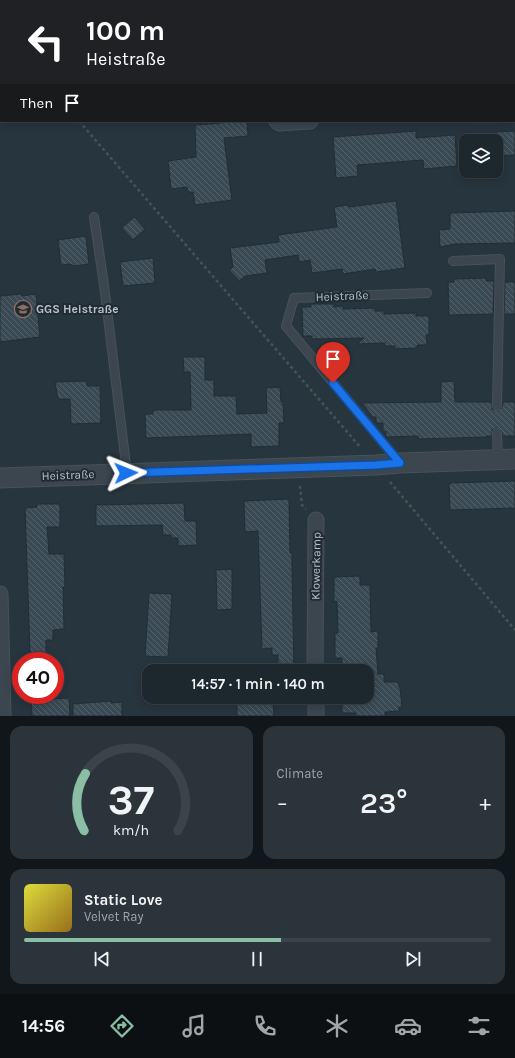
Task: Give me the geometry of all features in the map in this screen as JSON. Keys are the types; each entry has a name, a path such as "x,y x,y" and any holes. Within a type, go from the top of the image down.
{"street":[{"path":"278,122 294,122"},
{"name":"Heistraße","path":"0,478 507,460"},
{"name":"Klowerkamp","path":"316,520 316,664"},
{"path":"0,594 3,716"},
{"path":"316,704 316,716"}],"lane":[{"path":"94,217 104,285 126,473"},
{"path":"453,261 500,259 497,406"},
{"name":"Heistraße","path":"400,463 286,326 294,298 427,293"},
{"name":"Heistraße","path":"497,433 507,460"}],"path":[{"path":"80,122 376,465 515,630"},
{"name":"Klowerkamp","path":"297,468 302,505 316,520"}],"building":[{"path":"247,122 248,136 224,138 232,200 195,205 193,192 188,192 187,187 171,189 168,161 196,157 195,125"},
{"path":"416,131 416,138 455,135 457,166 424,169 423,160 357,165 358,176 336,178 333,137"},
{"path":"515,131 515,155 503,156 503,134 496,134 496,132"},
{"path":"396,201 405,268 376,272 375,269 343,274 342,269 312,273 310,260 299,262 298,255 265,260 267,273 245,276 239,281 229,270 233,267 230,248 279,242 278,235 337,227 334,207 348,205 349,207"},
{"path":"515,211 515,243 455,244 440,247 439,230 450,229 450,213"},
{"path":"134,217 145,229 133,240 122,228"},
{"path":"86,236 89,264 74,266 70,264 61,265 58,240"},
{"path":"153,258 155,283 123,286 120,262"},
{"path":"486,278 486,281 494,281 493,314 449,315 448,282 454,282 454,279"},
{"path":"505,282 515,282 515,314 504,314"},
{"path":"21,294 22,296 36,294 40,337 0,342 0,296"},
{"path":"311,304 334,304 334,307 343,306 343,309 375,308 375,311 384,311 384,314 416,313 416,316 429,316 429,335 426,335 427,345 417,345 417,348 395,349 395,346 385,346 385,343 357,344 364,338 312,339 312,336 303,336 302,307 311,307"},
{"path":"183,357 205,357 205,380 214,380 214,396 236,396 237,414 267,413 266,388 280,387 281,402 283,402 284,423 279,423 279,446 251,447 251,434 146,438 145,414 153,414 153,410 191,410 190,372 184,372"},
{"path":"87,381 87,386 100,386 101,423 71,424 70,399 58,399 55,382"},
{"path":"454,381 455,402 492,402 492,409 497,411 502,408 503,402 515,402 515,436 503,436 501,430 497,428 492,430 492,436 487,437 419,439 418,436 386,437 386,431 383,432 383,423 376,423 376,417 373,417 362,403 441,402 441,382"},
{"path":"515,481 515,508 450,510 449,483"},
{"path":"289,499 290,553 292,553 294,664 278,664 278,655 272,655 272,648 262,649 258,531 245,532 244,501"},
{"path":"184,503 185,521 196,521 197,545 178,546 178,538 171,538 171,535 163,535 162,525 96,526 96,505"},
{"path":"37,504 60,504 60,527 47,527 49,554 64,554 64,629 53,630 53,640 46,640 46,652 30,652 25,508 37,507"},
{"path":"232,569 232,609 217,610 216,570"},
{"path":"360,576 360,585 370,585 371,632 378,631 378,648 376,648 378,674 384,674 384,682 398,682 402,707 399,707 399,711 385,712 385,716 355,716 356,713 342,713 342,704 374,704 374,664 342,664 342,658 335,658 335,633 338,633 337,601 334,602 334,577"},
{"path":"149,593 172,594 168,657 145,656"},
{"path":"64,698 69,698 70,716 32,716 31,704 64,704"},
{"path":"111,701 111,703 122,702 122,716 73,716 73,704"},
{"path":"237,704 273,704 274,716 237,716"}],"place":[{"name":"GGS Heistraße","path":"23,309"}],"route":[{"path":"126,473 400,463 333,383"}]}
